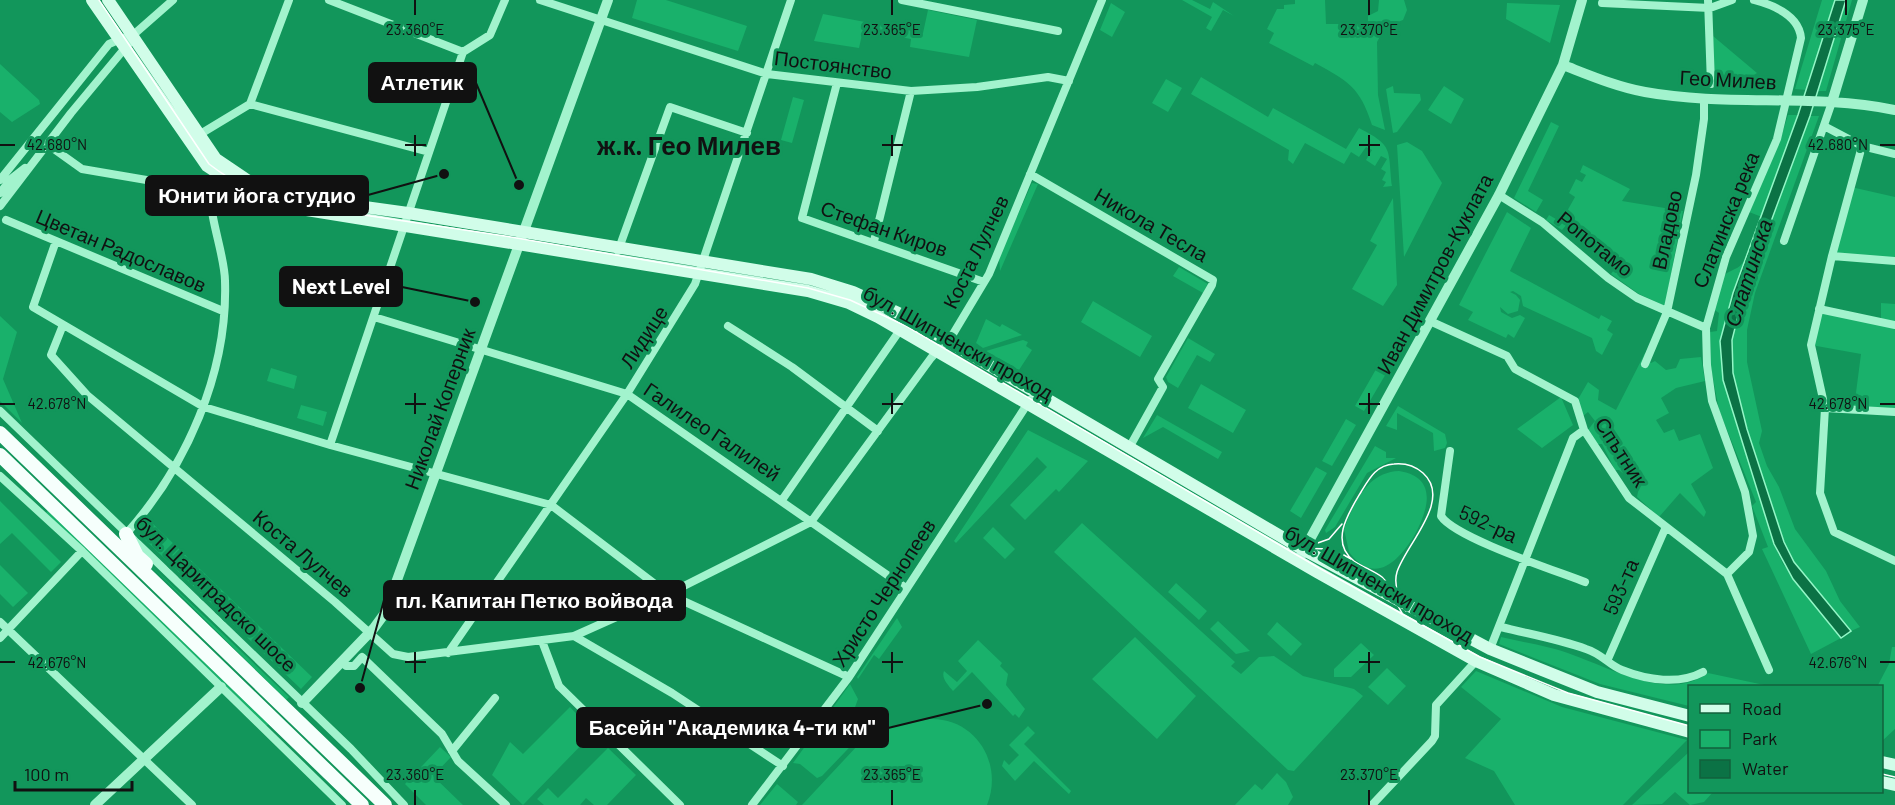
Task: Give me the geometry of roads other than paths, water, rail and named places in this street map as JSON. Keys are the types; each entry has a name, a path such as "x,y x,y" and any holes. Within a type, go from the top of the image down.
{"highway":[{"name":"бул. Цариградско шосе","path":"0,433 385,805"},
{"path":"0,455 362,805"},
{"path":"126,534 137,556 171,588 180,608"}],"main road":[{"name":"бул. Шипченски проход","path":"92,0 121,44 194,138"},
{"name":"бул. Шипченски проход","path":"108,0 194,138 207,166 221,171 251,195 282,206 406,219 617,254 703,262 811,279 853,292 948,340 1129,448 1476,662 1554,695 1688,732"},
{"name":"бул. Шипченски проход","path":"617,254 699,275 808,291 849,303 1301,556 1490,649 1597,692 1688,716"}],"street":[{"path":"0,206 121,44 173,0"},
{"path":"194,138 250,104 289,0"},
{"path":"329,0 464,52"},
{"path":"330,445 464,52 490,34 505,0"},
{"name":"Постоянство","path":"540,0 767,74 911,90 977,87 1048,77 1069,81"},
{"name":"Николай Коперник","path":"302,703 385,613 608,0"},
{"name":"Лидице","path":"448,653 627,394 679,314 699,275 792,0"},
{"path":"902,0 1058,31"},
{"name":"Коста Лулчев","path":"63,325 51,356 87,395 398,657 448,653 574,636 668,594 811,522 948,340 984,282 1102,0"},
{"path":"1563,65 1582,0"},
{"path":"1602,3 1709,4 1732,0"},
{"name":"Слатинска река","path":"1727,574 1749,552 1753,536 1745,492 1712,401 1707,365 1706,328 1718,279 1772,153 1789,101 1800,44 1800,32 1796,23 1782,10 1754,0"},
{"path":"1784,241 1824,126 1827,102 1863,0"},
{"path":"1709,4 1711,84"},
{"path":"0,180 109,44 121,44"},
{"name":"Гео Милев","path":"1563,65 1631,89 1704,98 1859,103 1895,110"},
{"name":"Иван Димитров-Куклата","path":"1301,556 1432,322 1499,195 1563,65"},
{"name":"Стефан Киров","path":"837,83 802,218 873,241 984,282"},
{"path":"873,241 911,90"},
{"name":"Владово","path":"1645,364 1667,312 1696,175 1704,119 1704,98"},
{"path":"250,104 429,152"},
{"path":"617,254 670,107 747,133"},
{"path":"54,112 65,121"},
{"path":"1824,126 1862,147 1895,154"},
{"path":"47,144 82,169 210,191"},
{"path":"1862,147 1832,256 1811,345 1825,408 1820,493 1834,531 1895,561"},
{"path":"11,179 21,154"},
{"path":"0,193 11,179 33,163"},
{"path":"126,534 159,495 174,468 204,407 217,362 224,311 225,280 210,191 221,171"},
{"name":"Никола Тесла","path":"1030,174 1213,280 1158,379 1163,387 1129,448"},
{"name":"Ропотамо","path":"1499,195 1542,222 1608,278 1637,298 1706,328"},
{"name":"Цветан Радославов","path":"6,220 224,311"},
{"path":"56,241 33,307 204,407 330,445 551,505 668,594 849,677"},
{"path":"1832,256 1895,261"},
{"path":"1819,309 1895,325"},
{"name":"Галилео Галилей","path":"374,317 627,394 906,588"},
{"name":"Спътник","path":"1432,322 1507,356 1515,369 1575,401 1584,430 1629,498 1665,529 1727,574"},
{"path":"728,326 792,367 878,431"},
{"path":"782,500 900,330"},
{"name":"Христо Чернопеев","path":"752,805 849,677 1034,392"},
{"path":"1825,408 1895,412"},
{"name":"бул. Цариградско шосе","path":"0,411 302,703 404,805"},
{"path":"1490,649 1501,627 1573,438 1584,430"},
{"name":"592-ра","path":"1450,451 1442,509 1444,521 1459,531 1585,582"},
{"path":"0,476 82,551 342,805"},
{"name":"593-та","path":"1608,659 1665,529"},
{"path":"0,638 82,551"},
{"path":"1727,574 1769,670"},
{"path":"0,622 192,805"},
{"path":"1501,627 1573,644 1608,659 1623,670 1665,680 1683,680 1703,672"},
{"path":"574,636 672,693 783,766"},
{"path":"542,641 555,678 564,693 680,805"},
{"path":"341,662 346,666 354,666 362,657 442,734 458,761 506,805"},
{"path":"1372,805 1432,741 1435,736 1436,705 1476,662"},
{"path":"95,805 221,687"},
{"path":"452,751 495,698"}],"water":[{"name":"Слатинска","path":"1835,0 1846,0 1810,116 1742,300 1732,340 1733,373 1747,429 1784,542 1794,562 1851,631 1841,638 1793,579 1774,544 1723,380 1720,341 1733,293 1798,115"}],"tram line":[{"path":"99,0 209,164 253,191 283,203 505,236 808,288 850,300 906,326 1319,568 1480,657 1568,693 1688,725"},
{"path":"1402,613 1391,589 1382,577 1354,561 1347,553 1342,536 1347,518 1370,478 1382,467 1394,464 1409,466 1423,473 1431,484 1433,496 1425,522 1397,572 1397,592 1406,611"},
{"path":"1312,545 1329,539 1342,524"},
{"path":"1288,548 1333,549 1351,559"},
{"path":"1883,774 1895,777"}],"place":[{"name":"Юнити йога студио","path":"444,174"},
{"name":"Атлетик","path":"519,185"},
{"name":"Next Level","path":"475,302"},
{"name":"пл. Капитан Петко войвода","path":"360,688"},
{"name":"Басейн \"Академика 4-ти км\"","path":"987,704"}],"district":[{"name":"ж.к. Гео Милев","path":"689,146"}]}
